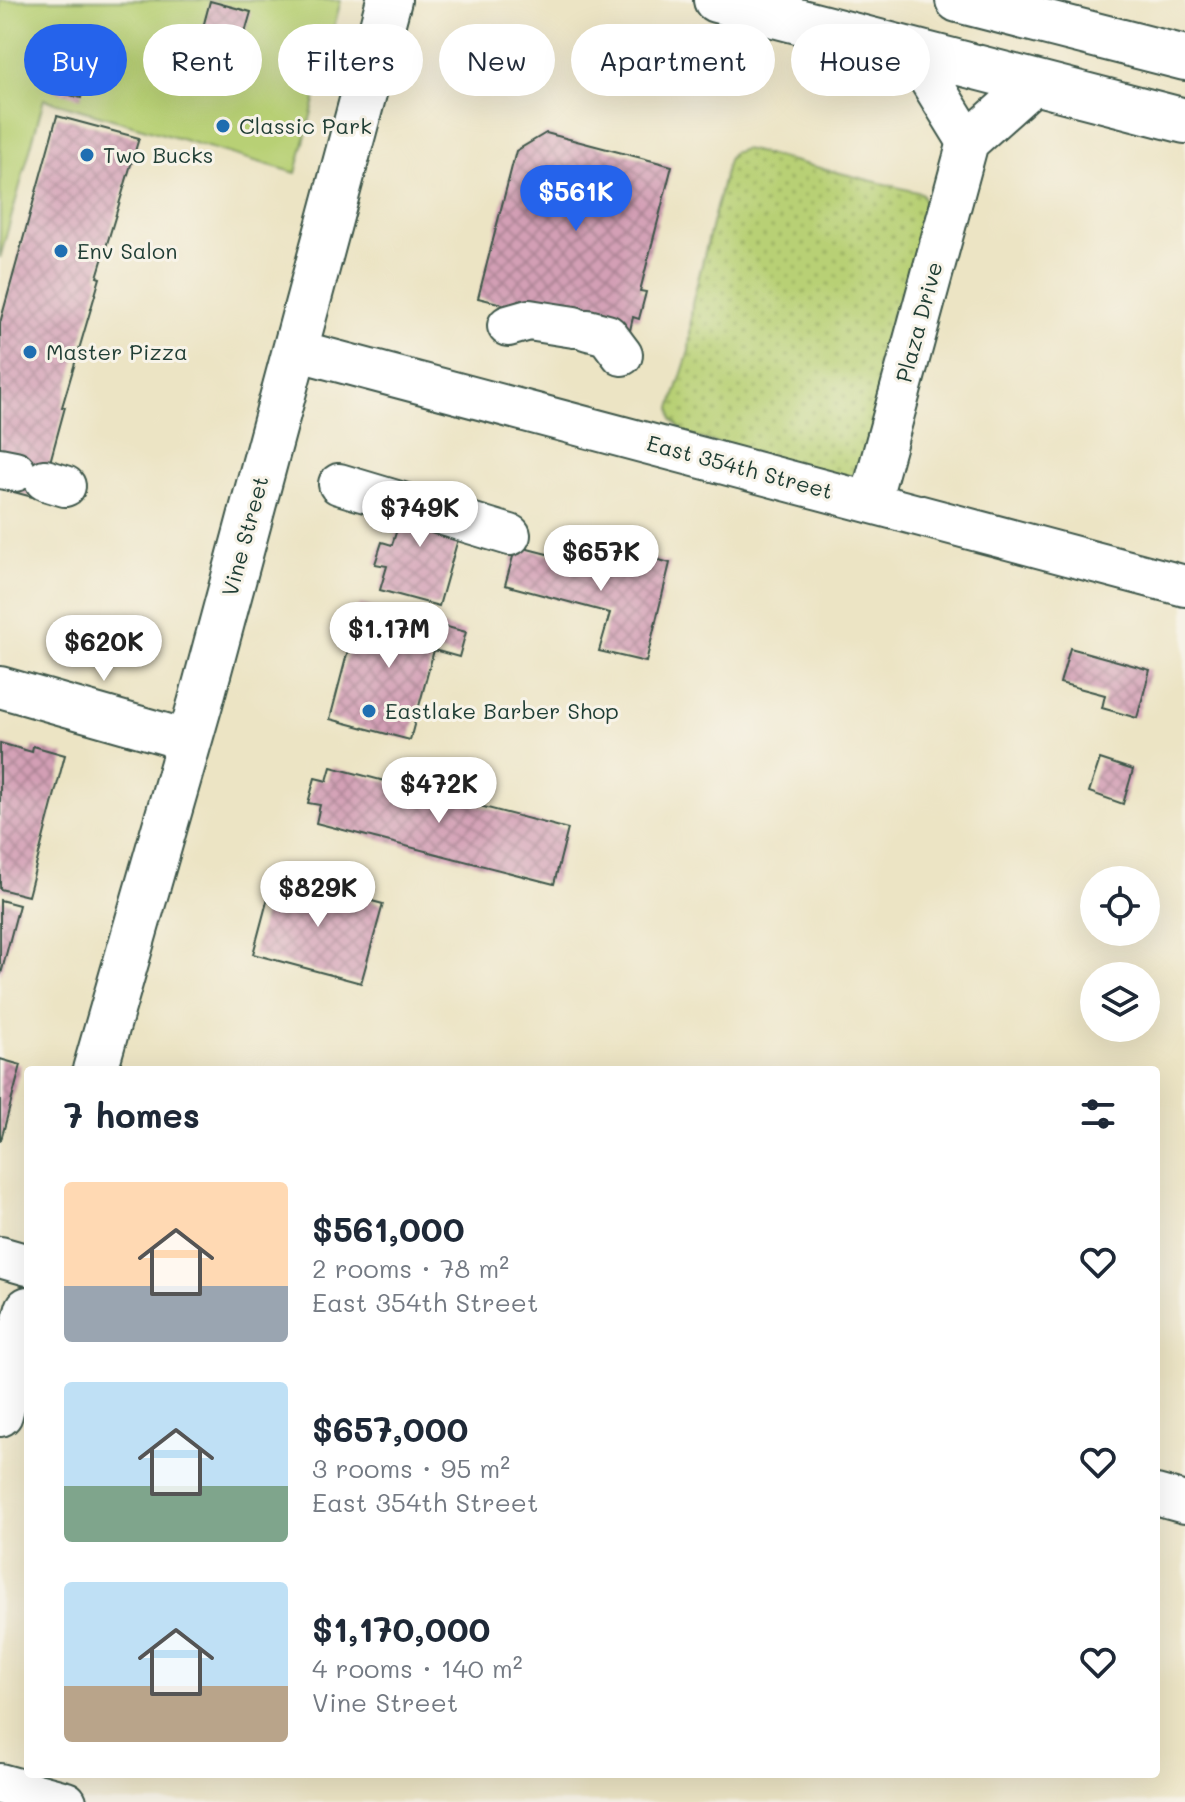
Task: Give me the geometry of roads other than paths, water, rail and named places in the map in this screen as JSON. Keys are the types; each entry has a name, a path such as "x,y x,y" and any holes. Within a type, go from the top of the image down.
{"main road":[{"name":"Vine Street","path":"96,1066 190,741 389,0"},
{"path":"716,0 808,24"},
{"path":"958,0 1185,58"},
{"path":"930,56 1185,121"},
{"path":"0,1414 24,1324"}],"street":[{"path":"930,80 968,142 1034,83"},
{"name":"Plaza Drive","path":"870,502 968,142"},
{"path":"508,326 529,320 581,328 607,335 622,355"},
{"name":"East 354th Street","path":"295,350 1185,586"},
{"path":"339,484 510,535"},
{"path":"0,687 190,741"},
{"path":"0,1257 24,1264"},
{"path":"1160,1496 1185,1503"}],"place":[{"name":"Classic Park","path":"223,126"},
{"name":"Two Bucks","path":"87,155"},
{"name":"Env Salon","path":"61,251"},
{"name":"Master Pizza","path":"30,352"},
{"name":"Eastlake Barber Shop","path":"369,711"}]}
